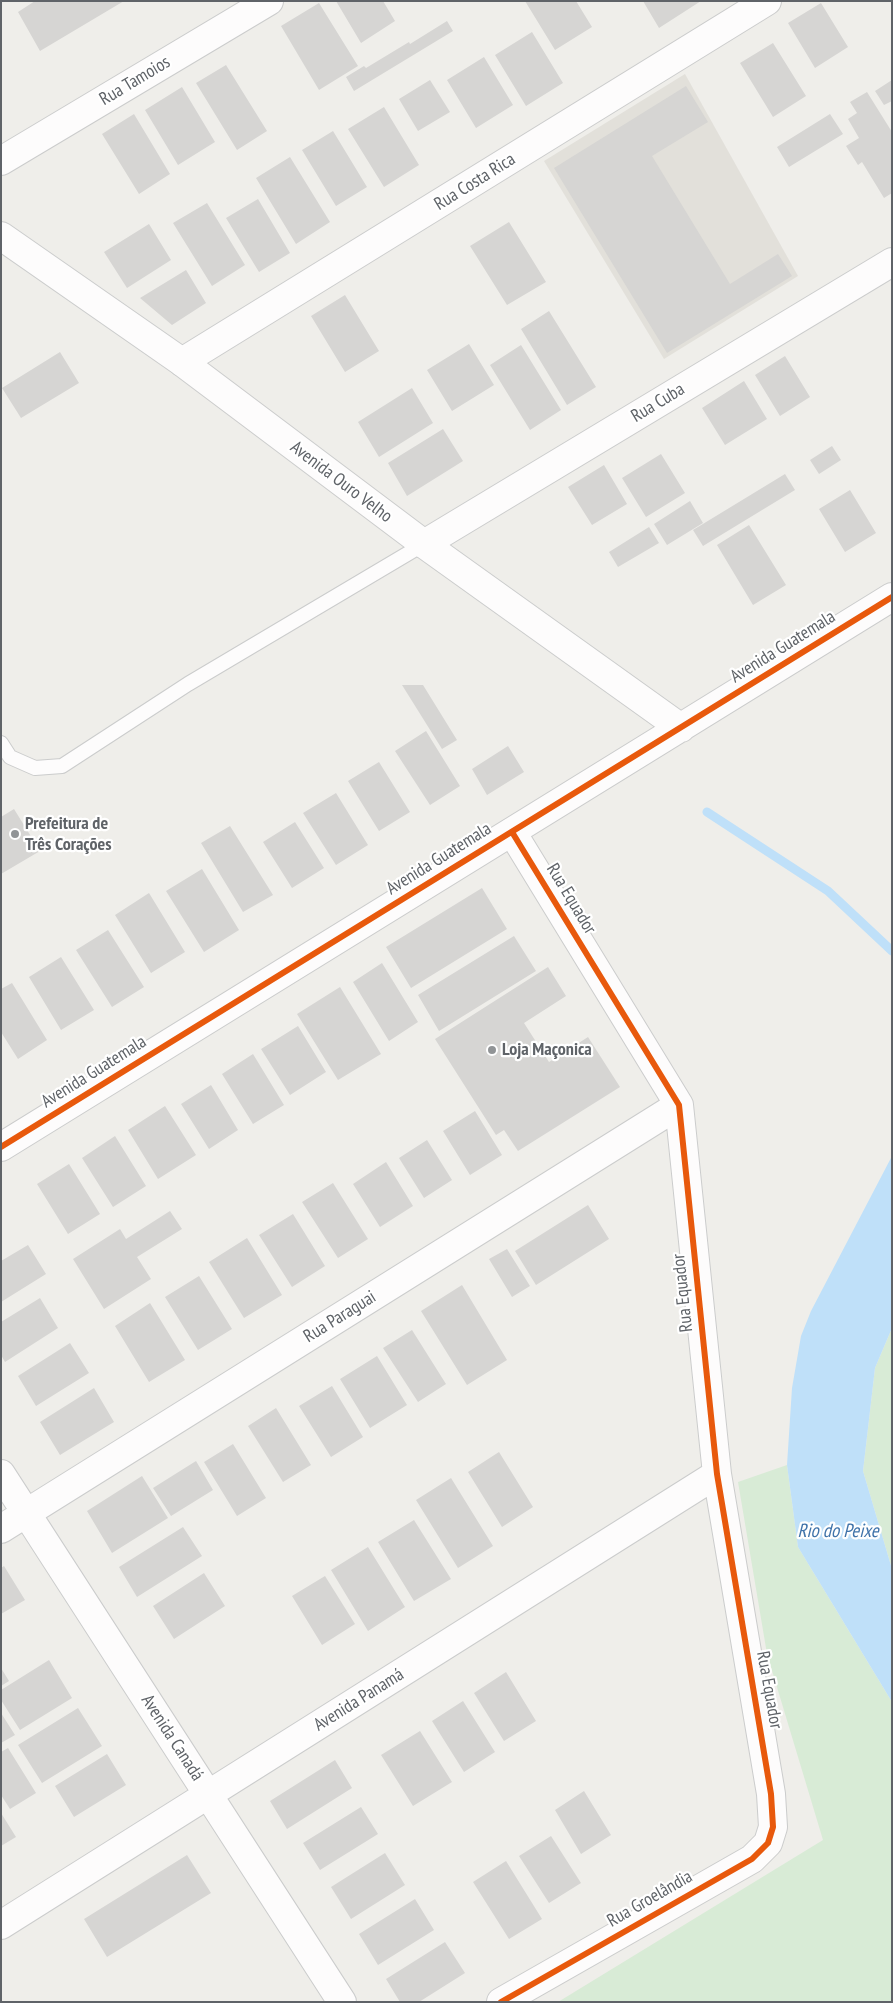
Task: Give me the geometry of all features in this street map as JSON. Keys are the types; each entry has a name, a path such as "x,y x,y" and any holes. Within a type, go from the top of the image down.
{"street":[{"name":"Rua Tamoios","path":"1,161 270,1"},
{"name":"Rua Costa Rica","path":"182,362 767,1"},
{"name":"Avenida Ouro Velho","path":"1,236 182,362 424,544 681,728"},
{"name":"Rua Cuba","path":"424,544 892,262"},
{"name":"Avenida Guatemala","path":"1,1147 892,597"},
{"name":"Rua Equador","path":"512,832 679,1105 717,1474 771,1794"},
{"name":"Rua Paraguai","path":"1,1528 679,1105"},
{"name":"Avenida Canadá","path":"1,1474 342,2002"},
{"name":"Avenida Panamá","path":"1,1925 717,1474"},
{"name":"Rua Groelândia","path":"502,2002 752,1858 768,1843 771,1835 773,1827 771,1794"}],"lane":[{"path":"1,743 10,757 36,768 62,766 188,684 424,544"}],"shaded area":[{"path":"685,74 798,276 664,359 544,161"}],"green space":[{"path":"892,1328 892,1569 863,1471 875,1368"},
{"path":"787,1465 798,1547 892,1702 892,2002 558,2002 823,1840 767,1654 738,1482"}],"water":[{"name":"Rio do Peixe","path":"892,1156 892,1328 875,1368 863,1471 892,1569 892,1702 798,1547 787,1465 792,1388 801,1336 811,1311"}],"building":[{"path":"35,1 124,1 40,51 18,12"},
{"path":"336,1 383,1 395,21 361,43"},
{"path":"525,1 576,1 592,27 555,50"},
{"path":"643,1 701,1 659,28"},
{"path":"319,3 358,66 319,90 281,26"},
{"path":"821,3 848,47 815,68 788,23"},
{"path":"447,21 453,31 354,91 346,77 364,66 366,68 409,42 410,44"},
{"path":"532,32 563,83 526,106 495,55"},
{"path":"773,43 806,96 773,117 740,63"},
{"path":"484,57 513,105 476,128 447,80"},
{"path":"226,65 267,131 237,150 196,83"},
{"path":"430,80 450,112 418,131 399,99"},
{"path":"892,80 892,101 884,105 875,91"},
{"path":"686,86 708,122 652,156 730,284 778,254 792,276 667,353 554,168"},
{"path":"182,87 215,142 178,165 145,110"},
{"path":"867,92 892,132 892,193 884,198 862,162 858,165 846,146 859,138 848,119 857,113 850,102"},
{"path":"384,107 419,165 384,187 348,129"},
{"path":"134,114 170,174 139,194 102,134"},
{"path":"830,114 843,134 789,167 777,147"},
{"path":"333,131 367,187 336,206 302,150"},
{"path":"290,157 330,222 296,244 256,178"},
{"path":"258,199 290,253 259,272 226,218"},
{"path":"207,203 245,265 212,286 173,223"},
{"path":"509,222 546,282 507,305 470,246"},
{"path":"149,224 171,260 127,288 104,252"},
{"path":"186,270 206,303 172,325 140,298"},
{"path":"345,295 379,351 345,372 311,316"},
{"path":"549,311 596,387 567,405 521,329"},
{"path":"469,344 494,385 452,411 427,370"},
{"path":"521,345 561,410 530,430 490,365"},
{"path":"60,352 79,383 21,418 2,388"},
{"path":"785,356 810,397 780,416 755,375"},
{"path":"744,381 767,419 725,445 702,408"},
{"path":"412,388 433,423 379,457 358,422"},
{"path":"443,429 463,461 407,496 388,463"},
{"path":"832,446 841,460 819,474 810,460"},
{"path":"661,454 685,493 646,517 622,478"},
{"path":"604,465 627,504 592,525 568,487"},
{"path":"785,474 795,490 703,546 693,530"},
{"path":"850,490 876,533 845,552 819,509"},
{"path":"690,501 703,523 667,545 654,524"},
{"path":"749,525 786,585 753,605 717,545"},
{"path":"649,527 659,543 618,567 609,552"},
{"path":"402,685 423,685 457,740 442,749"},
{"path":"426,731 460,786 430,805 395,751"},
{"path":"508,746 524,772 487,795 472,769"},
{"path":"379,762 410,812 379,831 348,781"},
{"path":"336,793 368,845 336,865 303,813"},
{"name":"Prefeitura de Três Corações","path":"14,809 40,851 1,874 1,817"},
{"path":"295,822 324,868 292,888 263,842"},
{"path":"230,826 273,895 243,912 201,843"},
{"path":"202,869 239,930 204,952 166,891"},
{"path":"482,888 507,929 411,988 386,947"},
{"path":"149,893 185,952 151,973 115,915"},
{"path":"108,930 144,987 112,1007 76,950"},
{"path":"514,936 536,971 439,1031 418,995"},
{"path":"61,957 94,1010 61,1030 29,977"},
{"path":"382,963 418,1022 389,1041 353,982"},
{"name":"Loja Maçonica","path":"548,967 566,996 524,1023 549,1062 588,1037 620,1087 518,1151 504,1130 496,1135 435,1039"},
{"path":"12,983 47,1040 18,1059 1,1032 1,989"},
{"path":"340,987 381,1054 338,1080 297,1014"},
{"path":"298,1026 326,1072 290,1095 261,1049"},
{"path":"253,1054 284,1105 253,1124 222,1074"},
{"path":"211,1085 238,1130 209,1149 181,1104"},
{"path":"165,1106 196,1155 158,1179 128,1130"},
{"path":"475,1111 502,1155 470,1175 443,1131"},
{"path":"115,1136 146,1186 113,1207 82,1158"},
{"path":"427,1140 452,1180 424,1198 399,1158"},
{"path":"386,1162 413,1206 380,1227 353,1184"},
{"path":"69,1164 100,1214 68,1234 37,1184"},
{"path":"333,1183 368,1239 338,1258 302,1202"},
{"path":"588,1205 609,1239 536,1285 515,1251"},
{"path":"170,1211 182,1229 137,1257 151,1279 104,1309 73,1259 120,1229 126,1239"},
{"path":"293,1214 325,1266 292,1287 259,1235"},
{"path":"247,1238 282,1295 244,1318 209,1262"},
{"path":"28,1245 46,1274 1,1302 1,1261"},
{"path":"507,1249 530,1286 512,1297 489,1259"},
{"path":"199,1276 232,1329 198,1350 165,1297"},
{"path":"462,1285 507,1360 467,1385 421,1311"},
{"path":"40,1298 58,1328 5,1362 1,1355 1,1322"},
{"path":"150,1303 185,1360 149,1382 115,1326"},
{"path":"412,1330 446,1384 418,1402 383,1348"},
{"path":"70,1343 89,1373 36,1406 18,1376"},
{"path":"377,1356 407,1405 370,1428 340,1379"},
{"path":"332,1386 363,1437 331,1457 299,1406"},
{"path":"94,1388 114,1422 60,1455 40,1422"},
{"path":"276,1408 311,1465 283,1482 248,1426"},
{"path":"233,1444 266,1498 237,1516 204,1462"},
{"path":"499,1452 533,1507 502,1527 468,1472"},
{"path":"196,1461 213,1490 171,1516 153,1488"},
{"path":"142,1476 168,1518 112,1553 87,1511"},
{"path":"451,1478 493,1546 458,1568 416,1500"},
{"path":"414,1520 451,1579 414,1601 378,1542"},
{"path":"183,1527 202,1556 137,1597 119,1567"},
{"path":"368,1547 405,1607 368,1631 331,1570"},
{"path":"4,1566 25,1600 1,1614 1,1568"},
{"path":"204,1573 225,1606 174,1639 153,1606"},
{"path":"325,1576 355,1624 322,1645 292,1596"},
{"path":"49,1660 72,1698 20,1730 1,1700 1,1690"},
{"path":"1,1668 9,1681 1,1686"},
{"path":"506,1672 536,1721 504,1741 474,1693"},
{"path":"463,1701 495,1752 464,1772 432,1721"},
{"path":"78,1708 102,1746 42,1783 18,1745"},
{"path":"1,1713 15,1735 1,1743"},
{"path":"420,1731 452,1782 413,1806 381,1755"},
{"path":"8,1748 36,1793 10,1809 1,1795 1,1752"},
{"path":"107,1754 126,1785 74,1817 55,1786"},
{"path":"335,1760 352,1788 287,1829 270,1801"},
{"path":"584,1791 611,1835 581,1854 555,1810"},
{"path":"361,1807 378,1834 320,1870 303,1843"},
{"path":"1,1813 16,1837 1,1846"},
{"path":"551,1836 581,1883 549,1903 519,1856"},
{"path":"385,1853 405,1885 351,1919 331,1887"},
{"path":"187,1855 211,1893 107,1957 84,1919"},
{"path":"506,1861 542,1919 509,1939 473,1882"},
{"path":"415,1899 434,1930 378,1965 359,1934"},
{"path":"445,1942 465,1973 419,2002 400,2002 386,1979"}],"waterway":[{"path":"707,812 828,891 892,951"}],"cycle path":[{"path":"1,1147 892,597"},
{"path":"501,2002 752,1859 768,1843 773,1827 771,1794 717,1474 679,1105 512,832"}],"place":[{"name":"Prefeitura de Três Corações","path":"15,834"},
{"name":"Loja Maçonica","path":"492,1050"}]}
